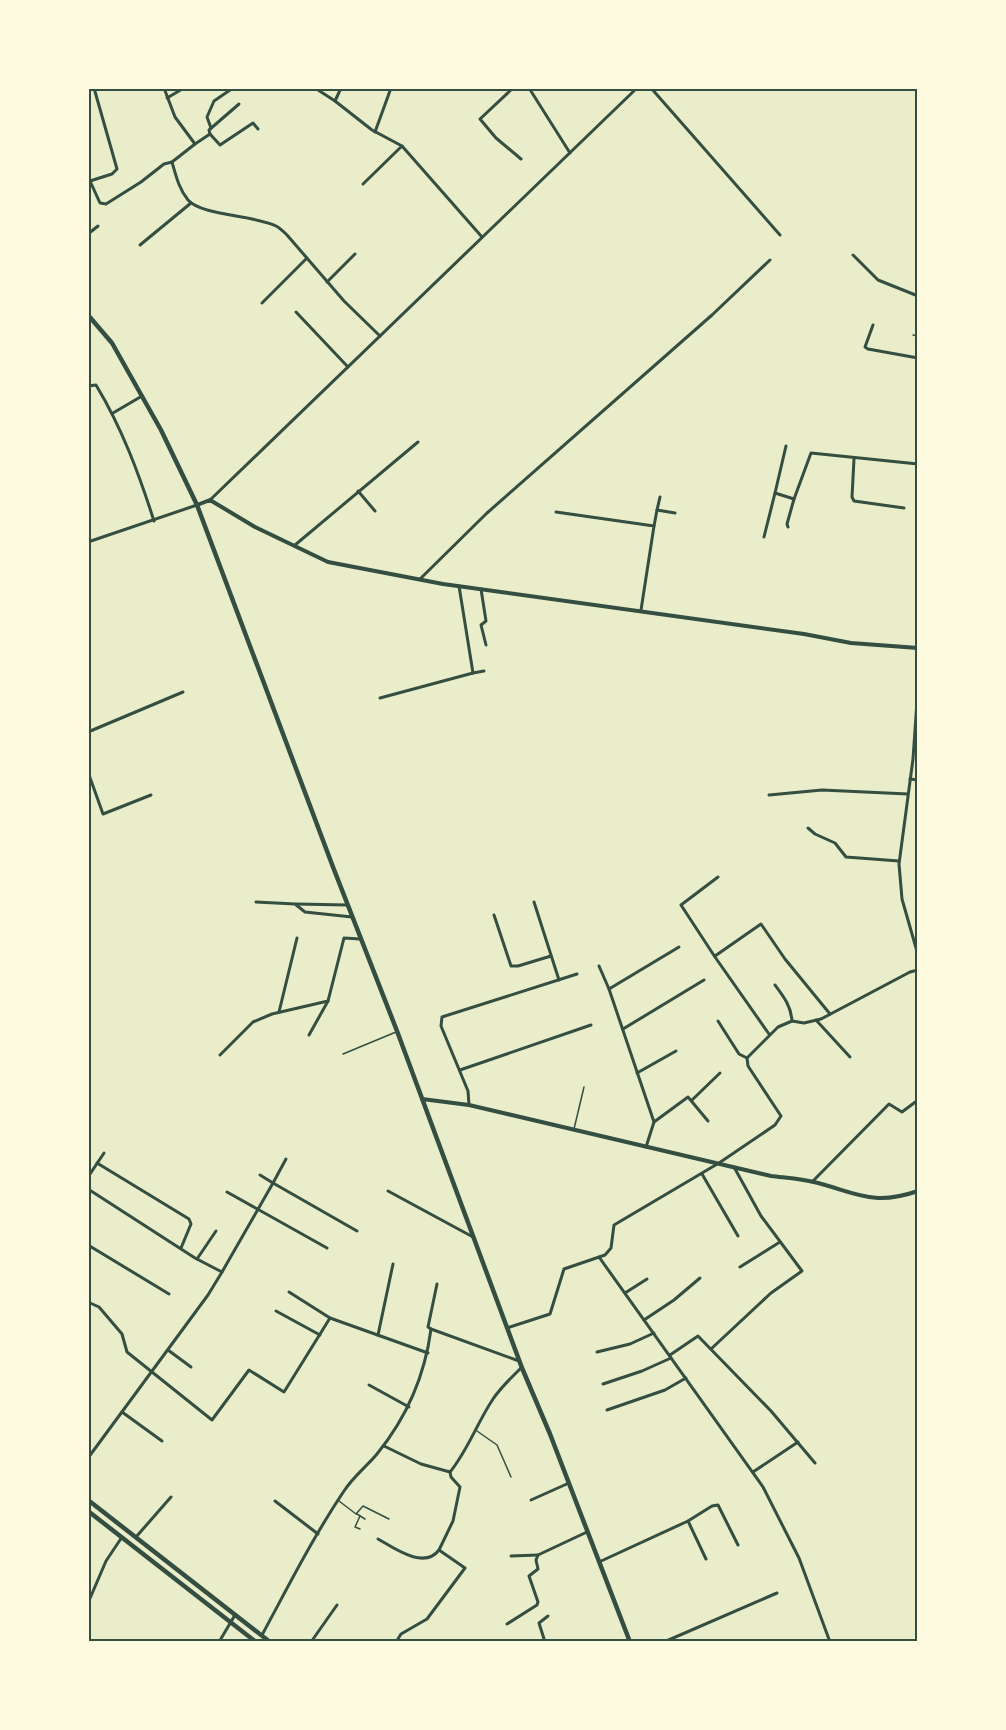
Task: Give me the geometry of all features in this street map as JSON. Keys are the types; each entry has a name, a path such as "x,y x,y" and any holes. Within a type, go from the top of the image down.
{"main road":[{"path":"88,315 112,343 181,469 197,505 397,1031 519,1361 630,1641"},
{"path":"88,1500 270,1641"},
{"path":"88,1511 257,1641 262,1635"}],"street":[{"path":"94,88 117,169 112,174 89,181 99,203 106,204 164,164 172,162 210,134"},
{"path":"164,88 175,117 195,144"},
{"path":"167,98 184,88"},
{"path":"233,88 213,103 207,117 211,128 210,134 220,145 225,144 253,123 258,129"},
{"path":"315,88 375,132 402,146 482,238"},
{"path":"335,101 341,88"},
{"path":"375,132 391,88"},
{"path":"513,88 480,119 496,138 521,159"},
{"path":"529,88 570,153"},
{"path":"89,542 210,500 637,88"},
{"path":"651,88 780,235"},
{"path":"211,128 239,104"},
{"path":"363,184 402,146"},
{"path":"172,162 179,187 191,203 197,207 277,226 344,301 380,336"},
{"path":"140,245 191,203"},
{"path":"88,234 98,226"},
{"path":"327,282 355,254"},
{"path":"853,255 878,280 918,296"},
{"path":"262,303 307,258"},
{"path":"420,579 487,513 712,315 770,260"},
{"path":"296,312 348,367"},
{"path":"873,325 865,347 918,358"},
{"path":"88,386 96,385 113,413 141,481 154,521"},
{"path":"113,413 142,396"},
{"path":"294,547 418,442"},
{"path":"764,537 786,446"},
{"path":"788,527 786,525 794,499 811,453 918,464"},
{"path":"855,459 852,497 854,501 904,508"},
{"path":"358,491 375,511"},
{"path":"775,493 794,499"},
{"path":"641,610 660,497"},
{"path":"210,500 255,527 328,562 459,586 804,633 851,643 918,648"},
{"path":"657,510 675,513"},
{"path":"556,512 654,526"},
{"path":"459,586 473,673"},
{"path":"481,589 486,621 481,625 486,645"},
{"path":"380,698 484,671"},
{"path":"918,686 915,763 910,779 899,861 902,899 918,954"},
{"path":"88,732 183,692"},
{"path":"88,772 103,814 151,795"},
{"path":"910,779 918,780"},
{"path":"769,795 822,790 908,794"},
{"path":"808,828 822,839 835,843 846,857 899,861"},
{"path":"718,877 681,905 769,1034"},
{"path":"256,902 348,904"},
{"path":"534,902 559,980"},
{"path":"295,904 305,912 354,917"},
{"path":"494,915 511,966 551,956"},
{"path":"715,957 761,924 785,959 830,1014"},
{"path":"279,1012 297,938"},
{"path":"309,1035 328,1001 344,938 362,939"},
{"path":"609,989 679,946"},
{"path":"599,966 654,1122"},
{"path":"507,1328 550,1314 564,1269 604,1255 611,1248 614,1225 719,1163 775,1125 781,1116 748,1066 747,1058 769,1034 778,1027 792,1022 804,1023 830,1014 909,972 918,970"},
{"path":"470,1105 468,1091 441,1026 442,1017 577,974"},
{"path":"623,1029 704,980"},
{"path":"775,985 788,1001 792,1012 792,1022"},
{"path":"220,1055 253,1022 279,1012 328,1001"},
{"path":"816,1020 850,1057"},
{"path":"718,1021 740,1054 747,1058"},
{"path":"460,1070 591,1025"},
{"path":"637,1073 676,1051"},
{"path":"692,1100 720,1073"},
{"path":"646,1147 654,1122 688,1097 708,1121"},
{"path":"422,1099 470,1105 771,1176 812,1182 874,1199 898,1198 918,1191"},
{"path":"812,1182 888,1104 902,1112 918,1100"},
{"path":"88,1177 104,1153"},
{"path":"88,1458 208,1295 286,1159"},
{"path":"97,1163 189,1219 191,1224 181,1248"},
{"path":"711,1349 771,1293 802,1270 761,1216 734,1167"},
{"path":"702,1173 738,1236"},
{"path":"260,1175 357,1231"},
{"path":"88,1189 197,1259 222,1272"},
{"path":"227,1191 327,1248"},
{"path":"388,1191 473,1237"},
{"path":"197,1259 216,1231"},
{"path":"740,1267 780,1242"},
{"path":"88,1245 169,1294"},
{"path":"599,1257 763,1486 798,1558 830,1641"},
{"path":"378,1335 393,1264"},
{"path":"644,1320 674,1300 700,1278"},
{"path":"625,1293 647,1279"},
{"path":"436,1284 428,1328 519,1361"},
{"path":"289,1292 330,1318 428,1353"},
{"path":"88,1302 99,1307 122,1334 127,1352 212,1420 249,1370 284,1392 330,1318"},
{"path":"276,1311 320,1335"},
{"path":"262,1635 345,1489 384,1446 409,1407 428,1353 431,1329"},
{"path":"597,1352 630,1344 654,1334"},
{"path":"603,1384 642,1371 670,1357 698,1336 771,1411 815,1463"},
{"path":"168,1350 191,1367"},
{"path":"450,1472 461,1458 493,1400 506,1382 522,1368"},
{"path":"607,1410 665,1390 686,1378"},
{"path":"369,1385 409,1407"},
{"path":"122,1412 162,1441"},
{"path":"753,1472 798,1442"},
{"path":"384,1446 421,1464 450,1472"},
{"path":"378,1539 410,1556 429,1558 435,1556 453,1521 460,1487 451,1477 450,1472"},
{"path":"531,1500 569,1483"},
{"path":"136,1537 171,1497"},
{"path":"275,1501 318,1534"},
{"path":"599,1562 688,1521 712,1506 718,1506 738,1545"},
{"path":"688,1521 706,1558"},
{"path":"511,1556 538,1555 587,1532"},
{"path":"88,1604 106,1561 122,1537"},
{"path":"439,1550 465,1568"},
{"path":"507,1624 537,1605 529,1576 538,1569 536,1560 538,1555"},
{"path":"396,1641 401,1635 427,1619 469,1562"},
{"path":"664,1641 777,1593"},
{"path":"311,1641 337,1605"},
{"path":"219,1641 236,1614"},
{"path":"545,1641 539,1623 548,1616"}],"lane":[{"path":"913,335 918,336"},
{"path":"344,1054 397,1031"},
{"path":"574,1130 584,1087"},
{"path":"476,1430 497,1445 511,1477"},
{"path":"338,1501 365,1519"},
{"path":"356,1514 363,1506 389,1519"},
{"path":"360,1516 354,1527 360,1529"}]}
